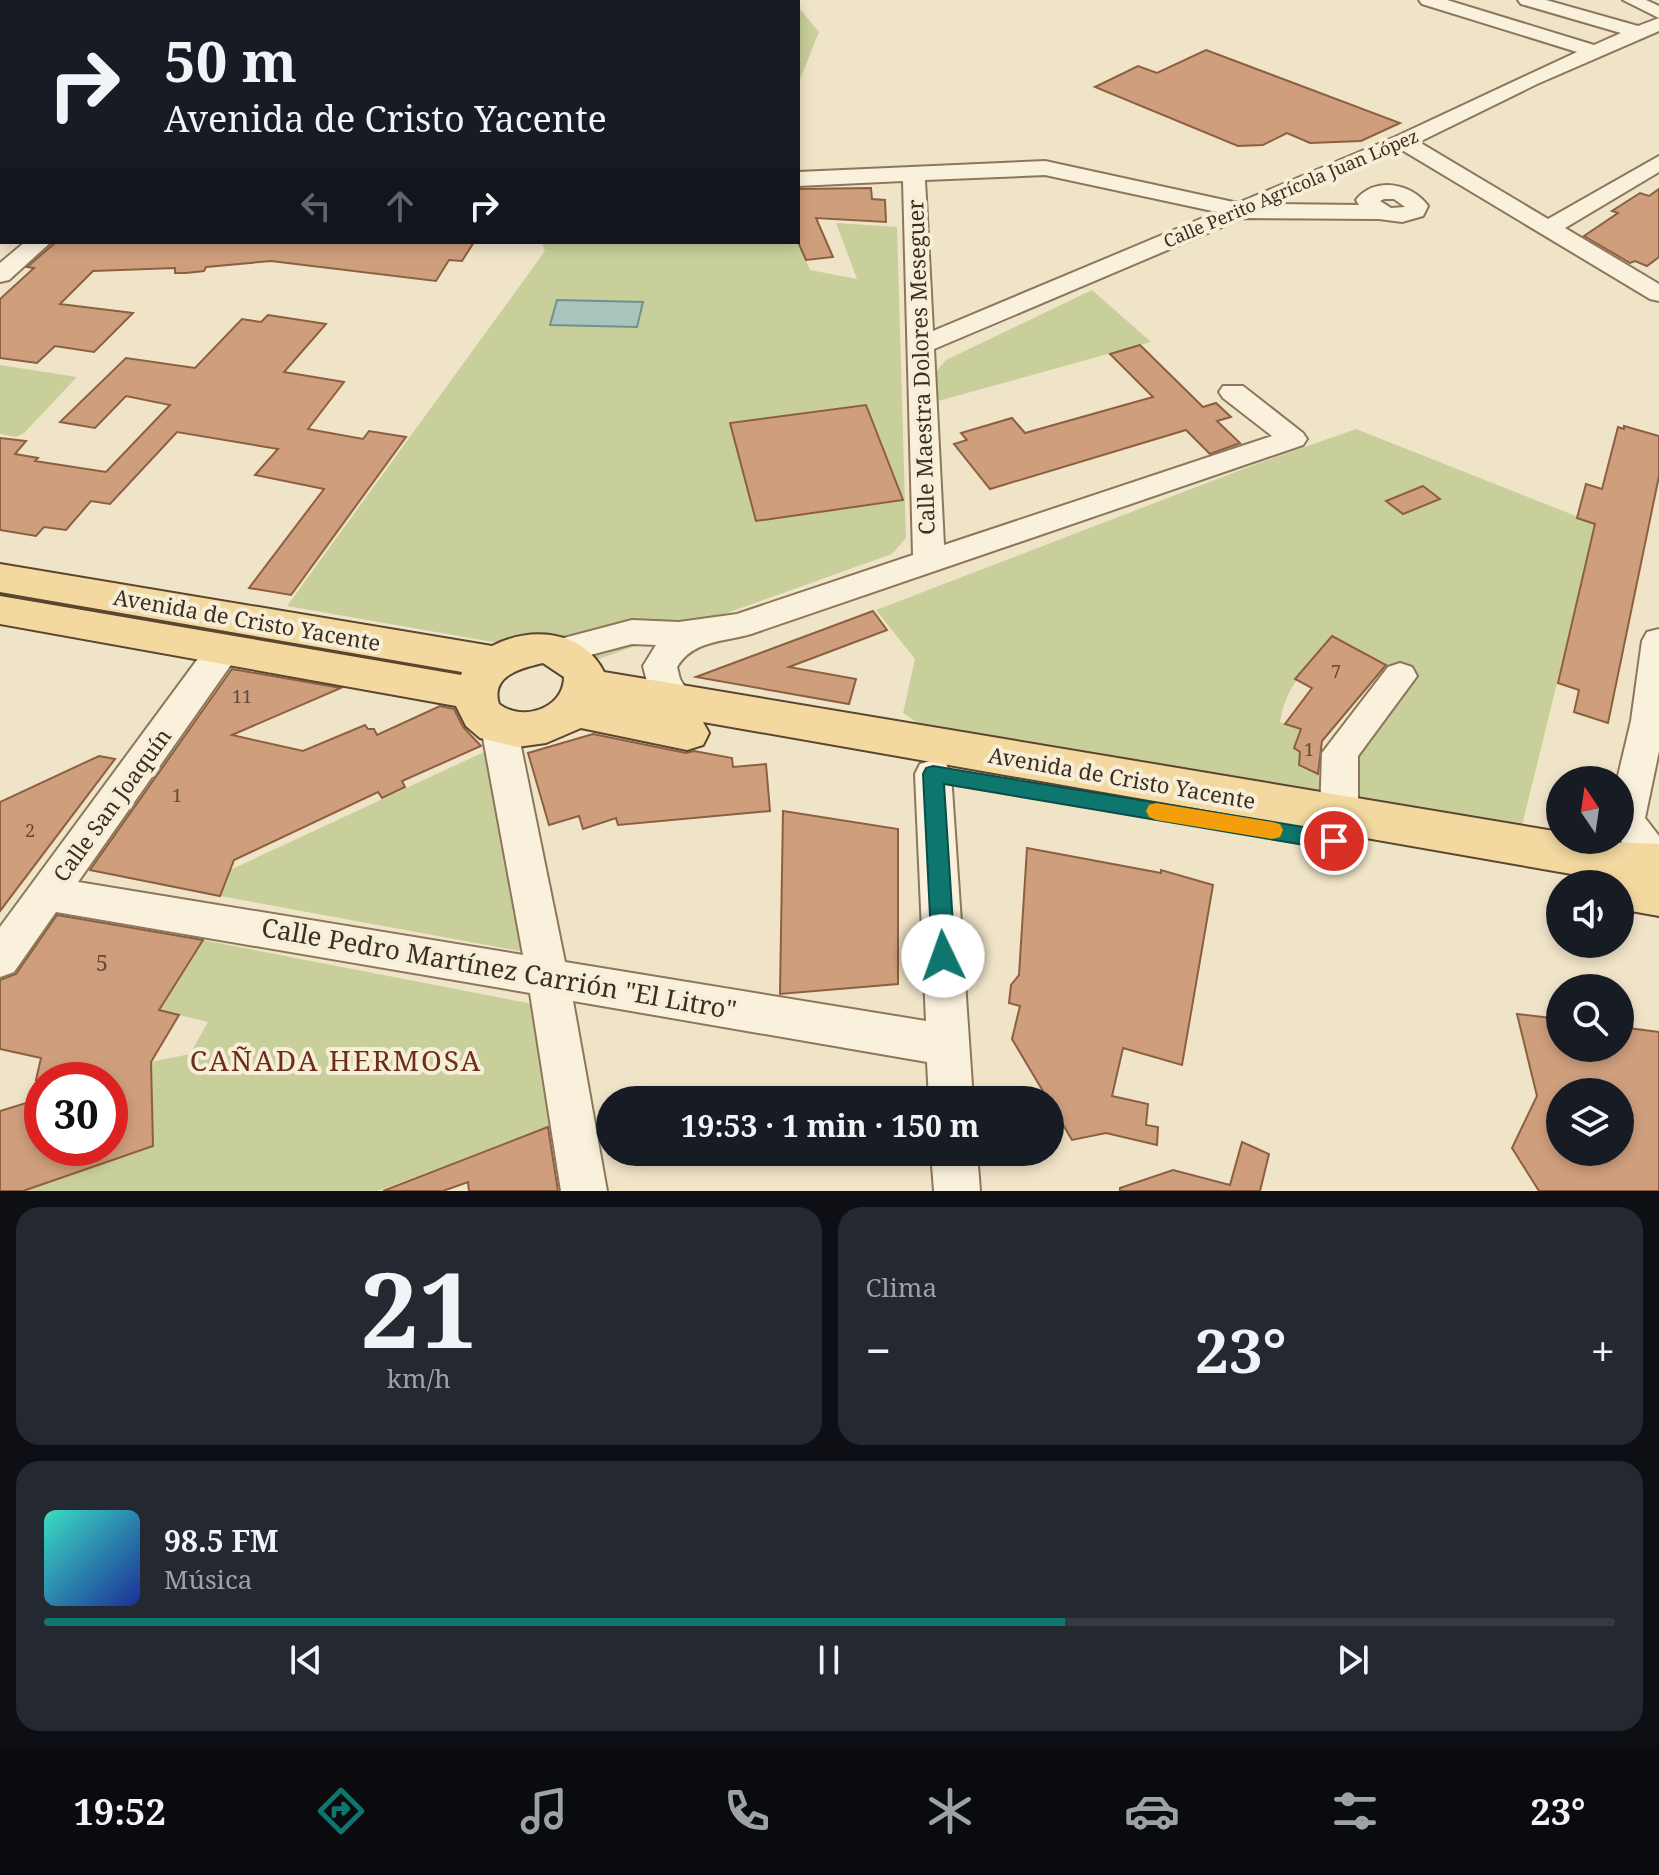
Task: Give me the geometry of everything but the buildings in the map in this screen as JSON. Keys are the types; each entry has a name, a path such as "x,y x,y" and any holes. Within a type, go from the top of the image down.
{"main road":[{"name":"Avenida de Cristo Yacente","path":"0,578 484,678"},
{"name":"Avenida de Cristo Yacente","path":"0,610 223,650 484,678"},
{"path":"543,648 576,679 552,724 532,730 499,727 481,716 484,678 524,649 543,648"},
{"name":"Avenida de Cristo Yacente","path":"576,679 678,703 1339,815 1546,838"},
{"name":"Avenida de Cristo Yacente","path":"576,679 623,722 933,774 1546,838"},
{"name":"Avenida de Cristo Yacente","path":"1614,854 1628,864 1659,864"},
{"path":"1634,891 1659,895"}],"street":[{"path":"1428,0 1596,52"},
{"path":"1527,0 1649,28"},
{"path":"1632,0 1659,13"},
{"name":"Calle Perito Agrícola Juan López","path":"919,346 1403,142 1530,80 1649,28"},
{"path":"1403,142 1659,294"},
{"path":"1549,228 1659,163"},
{"path":"800,179 1045,168 1243,211 1381,212"},
{"name":"Calle Maestra Dolores Meseguer","path":"914,173 929,561"},
{"path":"0,275 37,244"},
{"name":"Calle Maestra Dolores Meseguer","path":"576,679 619,653 689,633 739,626 1293,439 1233,392"},
{"name":"Calle Maestra Dolores Meseguer","path":"678,703 664,682 660,666 670,650 689,633"},
{"path":"1630,766 1648,721 1659,641"},
{"name":"Calle San Joaquín","path":"0,959 223,650"},
{"path":"1339,815 1340,753 1400,676"},
{"path":"499,727 548,977 584,1191"},
{"path":"933,774 950,1086"},
{"path":"1634,842 1639,842 1659,857"},
{"name":"Calle Pedro Martínez Carrión \"El Litro\"","path":"49,894 948,1045"},
{"path":"955,1166 957,1191"}],"green space":[{"path":"800,9 819,32 800,79"},
{"path":"836,223 897,227 906,538 892,554 596,660 287,606 545,251 543,244 799,244 810,270 857,279"},
{"path":"1092,290 1151,342 931,403 933,375 946,360"},
{"path":"0,365 77,377 24,433 16,437 0,434"},
{"path":"1356,429 1596,524 1519,838 1350,811 1351,753 1413,679 1332,636 1293,686 1280,722 1301,729 1294,748 1300,752 1299,765 1318,774 1328,806 936,735 903,713 915,659 876,610 1251,466"},
{"path":"499,745 531,953 220,896 230,870"},
{"path":"203,940 533,1004 553,1125 378,1191 22,1191 95,1166 128,1166 128,1155 153,1146 151,1062 190,1054 208,1022 159,1010"}],"water":[{"path":"557,300 643,302 637,327 550,325"}],"slow traffic":[{"path":"1156,811 1272,830"}],"district":[{"name":"CAÑADA HERMOSA","path":"336,1061"}],"route":[{"path":"943,956 933,774 1334,841"}]}
